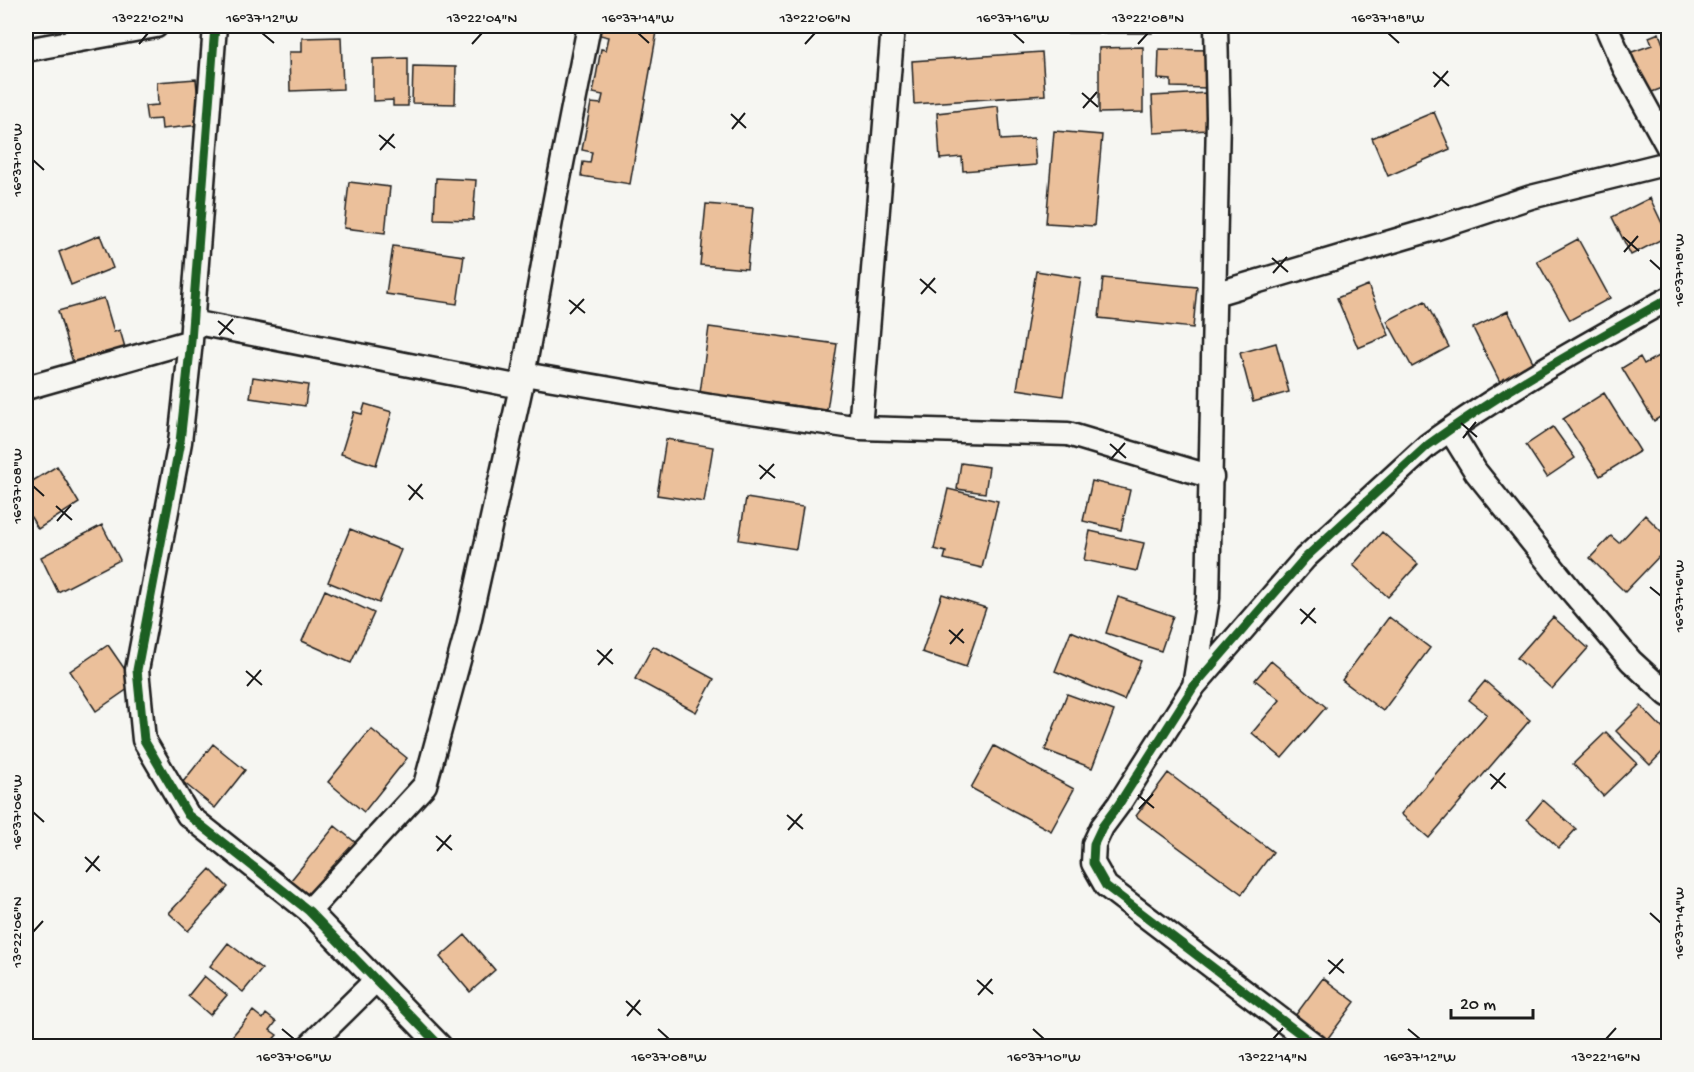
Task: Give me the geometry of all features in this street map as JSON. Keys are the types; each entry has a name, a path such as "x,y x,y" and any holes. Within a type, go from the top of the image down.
{"street":[{"path":"26,50 156,26"},
{"path":"215,26 192,332 180,442 137,670 144,740 188,816 309,911 440,1047"},
{"path":"309,911 425,785 468,627 522,380 589,26"},
{"path":"860,428 893,26"},
{"path":"1194,686 1208,598 1218,117 1216,26"},
{"path":"1606,26 1624,67 1668,147"},
{"path":"1215,294 1434,229 1531,197 1668,163"},
{"path":"1316,1047 1106,886 1093,863 1094,844 1102,827 1194,686 1305,558 1428,445 1571,352 1668,299"},
{"path":"26,388 192,332 860,428 1068,434 1212,477"},
{"path":"1450,430 1476,472 1569,588 1631,661 1668,695"},
{"path":"309,1047 376,980"}],"building":[{"path":"601,26 658,26 630,184 581,176 583,162 590,163 592,152 582,150 591,103 601,104 603,95 593,93 601,49 606,50 609,37 600,35"},
{"path":"1056,26 1153,26 1152,33 1056,33"},
{"path":"1403,26 1440,26 1440,32 1403,33"},
{"path":"1659,33 1668,58 1668,86 1644,95 1629,53 1652,45 1649,37"},
{"path":"341,37 343,89 290,91 289,52 302,52 302,38"},
{"path":"1143,47 1143,112 1099,113 1099,48"},
{"path":"1159,49 1209,50 1208,88 1171,87 1171,80 1158,79"},
{"path":"1042,52 1045,95 914,104 912,61"},
{"path":"408,58 408,106 393,106 393,100 373,101 373,59"},
{"path":"413,66 456,67 455,104 412,103"},
{"path":"196,79 200,125 162,129 161,119 147,120 145,106 158,105 157,82"},
{"path":"1207,93 1209,130 1154,133 1152,96"},
{"path":"998,106 1001,140 1034,138 1036,165 963,171 962,157 940,159 937,113"},
{"path":"1434,112 1450,149 1388,176 1372,138"},
{"path":"1054,131 1102,135 1094,226 1046,223"},
{"path":"436,178 476,180 473,220 434,219"},
{"path":"349,182 390,187 385,233 344,228"},
{"path":"1650,198 1668,236 1631,255 1612,217"},
{"path":"706,204 753,208 747,269 700,265"},
{"path":"100,235 113,268 71,285 59,252"},
{"path":"1578,239 1610,298 1570,320 1537,261"},
{"path":"393,246 464,256 457,304 386,294"},
{"path":"1036,271 1081,278 1063,396 1017,389"},
{"path":"1103,278 1197,287 1193,328 1099,318"},
{"path":"1368,285 1389,335 1358,348 1337,298"},
{"path":"104,298 114,332 120,330 126,351 74,366 58,311"},
{"path":"1425,301 1449,347 1412,367 1387,321"},
{"path":"1508,311 1535,366 1501,384 1473,328"},
{"path":"709,327 837,344 827,410 700,393"},
{"path":"1276,343 1289,392 1253,402 1240,353"},
{"path":"1667,351 1668,412 1654,421 1622,368 1640,357 1644,364"},
{"path":"253,377 308,385 305,406 250,398"},
{"path":"1604,393 1640,451 1600,476 1563,419"},
{"path":"365,404 392,412 376,465 341,454 354,412 362,414"},
{"path":"1553,427 1575,458 1547,477 1526,445"},
{"path":"666,439 713,447 704,502 657,495"},
{"path":"961,463 989,467 985,493 957,489"},
{"path":"57,466 79,503 38,529 26,509 26,485"},
{"path":"1092,481 1130,490 1121,530 1083,521"},
{"path":"948,489 998,501 982,568 944,559 946,552 934,549"},
{"path":"746,498 803,507 796,549 739,540"},
{"path":"1645,515 1668,538 1668,547 1625,592 1590,558 1611,536 1619,543"},
{"path":"102,525 120,560 58,592 41,557"},
{"path":"350,529 401,550 379,603 328,582"},
{"path":"1090,531 1144,543 1137,571 1084,560"},
{"path":"1382,532 1418,564 1388,597 1353,565"},
{"path":"325,590 374,613 351,663 302,641"},
{"path":"942,594 986,608 966,667 922,652"},
{"path":"1118,597 1173,616 1161,651 1106,633"},
{"path":"1389,617 1430,648 1383,711 1342,680"},
{"path":"1553,617 1588,648 1552,689 1517,658"},
{"path":"1071,631 1141,661 1124,700 1055,671"},
{"path":"108,645 135,684 96,711 70,671"},
{"path":"653,646 714,679 696,712 635,679"},
{"path":"1271,661 1326,707 1282,758 1252,733 1280,700 1255,680"},
{"path":"1668,662 1668,681 1659,671"},
{"path":"1485,681 1530,720 1429,838 1401,814 1487,714 1469,700"},
{"path":"1067,694 1114,711 1092,768 1045,750"},
{"path":"1641,706 1668,734 1668,746 1650,765 1616,731"},
{"path":"371,729 407,758 364,812 328,782"},
{"path":"1606,732 1637,763 1603,796 1573,764"},
{"path":"213,744 245,770 215,808 183,782"},
{"path":"994,746 1074,789 1051,831 971,788"},
{"path":"1168,773 1273,852 1242,894 1136,816"},
{"path":"1543,800 1576,829 1559,848 1527,819"},
{"path":"335,826 360,846 311,905 287,885"},
{"path":"210,869 228,887 188,931 169,913"},
{"path":"465,935 495,970 470,992 440,957"},
{"path":"228,943 262,969 243,992 210,966"},
{"path":"204,976 227,995 210,1015 188,996"},
{"path":"1323,978 1355,1002 1322,1046 1289,1024"},
{"path":"253,1011 263,1019 266,1014 276,1022 270,1030 277,1035 267,1046 224,1046"}],"cycle path":[{"path":"215,26 191,341 180,442 137,670 144,740 188,815 309,911 440,1046"},
{"path":"1316,1046 1106,886 1093,863 1094,844 1102,827 1194,686 1305,558 1428,445 1516,386 1668,299"}]}
